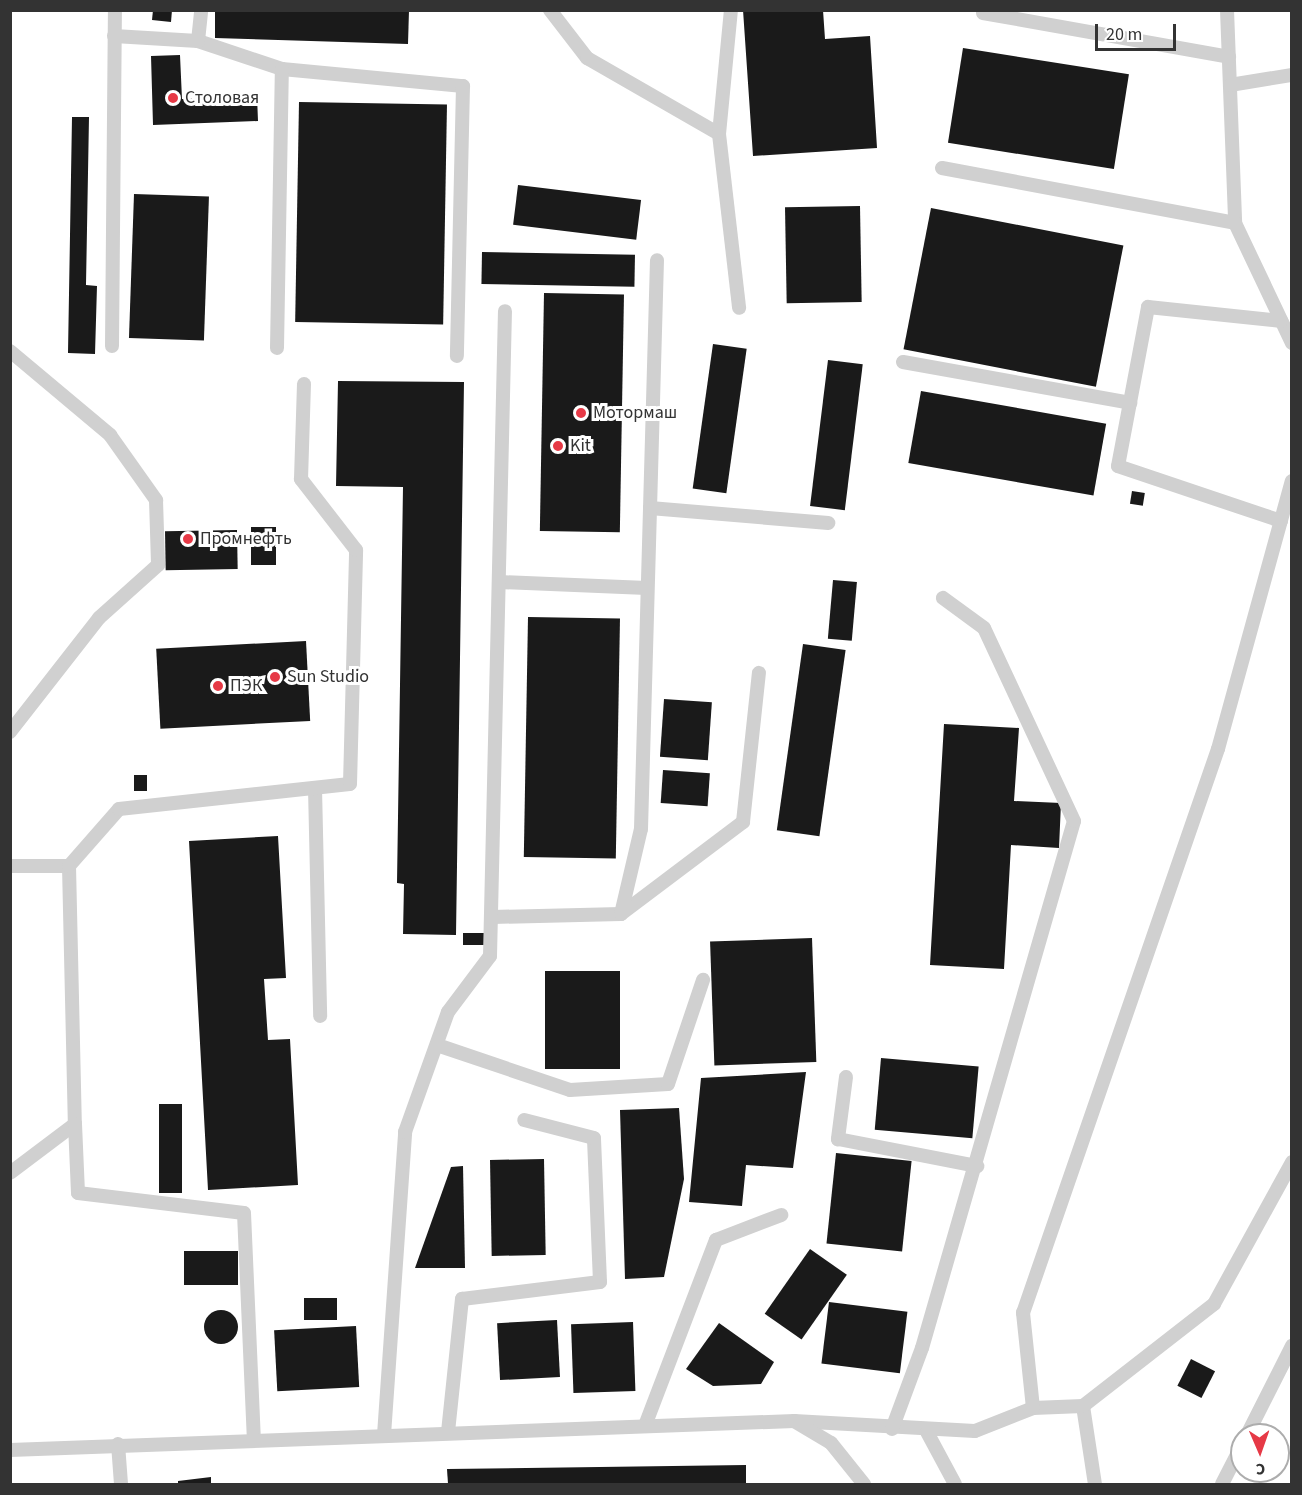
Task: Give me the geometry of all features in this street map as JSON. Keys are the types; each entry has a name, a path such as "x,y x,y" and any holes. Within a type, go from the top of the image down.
{"lane":[{"path":"112,346 115,10"},
{"path":"198,41 201,10"},
{"path":"731,10 719,134 739,308"},
{"path":"1227,10 1235,223 1292,343"},
{"path":"553,12 587,58 719,134"},
{"path":"983,13 1229,57"},
{"path":"114,36 198,41 282,69 463,86 457,356"},
{"path":"277,348 282,69"},
{"path":"1230,85 1292,75"},
{"path":"942,168 1235,223"},
{"path":"621,914 641,829 657,260"},
{"path":"1281,321 1148,307 1118,466 1281,521"},
{"path":"384,1435 405,1132 448,1012 490,956 494,918 505,311"},
{"path":"10,351 110,435 156,500 159,565 99,618 10,732"},
{"path":"903,362 1130,403"},
{"path":"254,1440 244,1213 78,1193 69,866 119,809 350,784 356,550 301,479 304,384"},
{"path":"1033,1408 1023,1313 1218,749 1292,481"},
{"path":"650,508 828,523"},
{"path":"499,582 647,588"},
{"path":"892,1429 977,1166 1074,821 984,628 943,598"},
{"path":"494,918 621,914 743,822 759,673"},
{"path":"315,788 320,1016"},
{"path":"10,867 69,866"},
{"path":"437,1045 570,1090 668,1084 703,980"},
{"path":"846,1077 838,1139 977,1166"},
{"path":"448,1432 462,1299 600,1282 594,1138 524,1120"},
{"path":"10,1173 75,1124"},
{"path":"10,1450 646,1423 794,1421 927,1432 975,1431 1033,1408 1083,1406 1214,1304 1292,1162"},
{"path":"646,1423 716,1240 781,1215"},
{"path":"1253,1423 1292,1346"},
{"path":"1083,1406 1095,1485"},
{"path":"794,1421 831,1443 857,1482"},
{"path":"927,1432 955,1485"},
{"path":"118,1444 121,1485"},
{"path":"1222,1485 1230,1469"}],"building":[{"path":"153,10 172,10 171,22 152,20"},
{"path":"215,10 409,10 408,44 215,38"},
{"path":"743,10 823,10 825,39 870,36 877,148 753,156"},
{"path":"963,48 1129,74 1114,169 948,143"},
{"path":"180,55 182,99 257,96 258,121 153,125 151,56"},
{"path":"299,102 447,105 443,325 295,322"},
{"path":"72,117 89,117 86,285 97,286 95,354 68,353"},
{"path":"518,185 641,200 636,240 513,225"},
{"path":"134,194 209,197 204,341 129,338"},
{"path":"860,206 862,302 787,303 785,207"},
{"path":"931,208 1123,245 1096,387 904,349"},
{"path":"482,252 635,255 634,287 481,284"},
{"name":"Мотормаш","path":"544,293 624,294 620,532 540,531"},
{"path":"713,344 747,349 726,493 693,489"},
{"path":"828,360 863,364 845,510 810,506"},
{"path":"338,381 464,382 456,935 403,934 404,884 397,883 403,487 336,486"},
{"path":"921,391 1106,424 1093,496 908,463"},
{"path":"1132,491 1145,493 1143,506 1130,504"},
{"path":"251,527 276,527 276,565 251,565"},
{"path":"237,530 238,569 166,570 165,531"},
{"path":"833,580 857,582 852,641 828,639"},
{"path":"528,617 620,619 616,859 524,857"},
{"path":"306,641 310,721 160,729 156,649"},
{"path":"803,644 846,650 819,836 777,830"},
{"path":"664,699 712,702 708,760 660,757"},
{"path":"944,724 1019,728 1014,801 1061,803 1059,848 1011,845 1004,969 930,965"},
{"path":"663,770 710,773 708,806 661,803"},
{"path":"134,775 147,775 147,791 134,791"},
{"path":"278,836 286,978 264,979 268,1040 290,1039 298,1185 208,1190 189,841"},
{"path":"463,933 485,933 485,945 463,945"},
{"path":"812,938 816,1062 714,1065 710,942"},
{"path":"545,971 620,971 620,1069 545,1069"},
{"path":"881,1058 979,1067 972,1138 875,1130"},
{"path":"806,1072 793,1168 746,1165 742,1206 689,1202 701,1078"},
{"path":"159,1104 182,1104 182,1193 159,1193"},
{"path":"679,1108 684,1179 664,1277 625,1279 620,1110"},
{"path":"836,1153 912,1161 902,1251 826,1244"},
{"path":"544,1159 546,1255 492,1256 490,1160"},
{"path":"463,1166 465,1268 415,1268 451,1167"},
{"path":"810,1249 847,1275 802,1340 765,1314"},
{"path":"184,1251 238,1251 238,1285 184,1285"},
{"path":"304,1298 337,1298 337,1320 304,1320"},
{"path":"829,1302 907,1312 900,1373 821,1364"},
{"path":"221,1310 233,1315 238,1327 233,1339 221,1344 209,1339 204,1327 209,1315"},
{"path":"557,1320 560,1377 500,1380 497,1323"},
{"path":"633,1322 635,1391 573,1393 571,1324"},
{"path":"719,1323 774,1362 761,1384 713,1386 686,1369"},
{"path":"356,1326 359,1387 277,1391 274,1330"},
{"path":"1191,1359 1215,1371 1201,1398 1177,1386"},
{"path":"746,1465 746,1484 448,1484 447,1469"},
{"path":"211,1477 211,1484 178,1484 178,1481"}],"place":[{"name":"Столовая","path":"173,98"},
{"name":"Мотормаш","path":"581,413"},
{"name":"Kit","path":"558,446"},
{"name":"Промнефть","path":"188,539"},
{"name":"Sun Studio","path":"275,677"},
{"name":"ПЭК","path":"218,686"}]}
